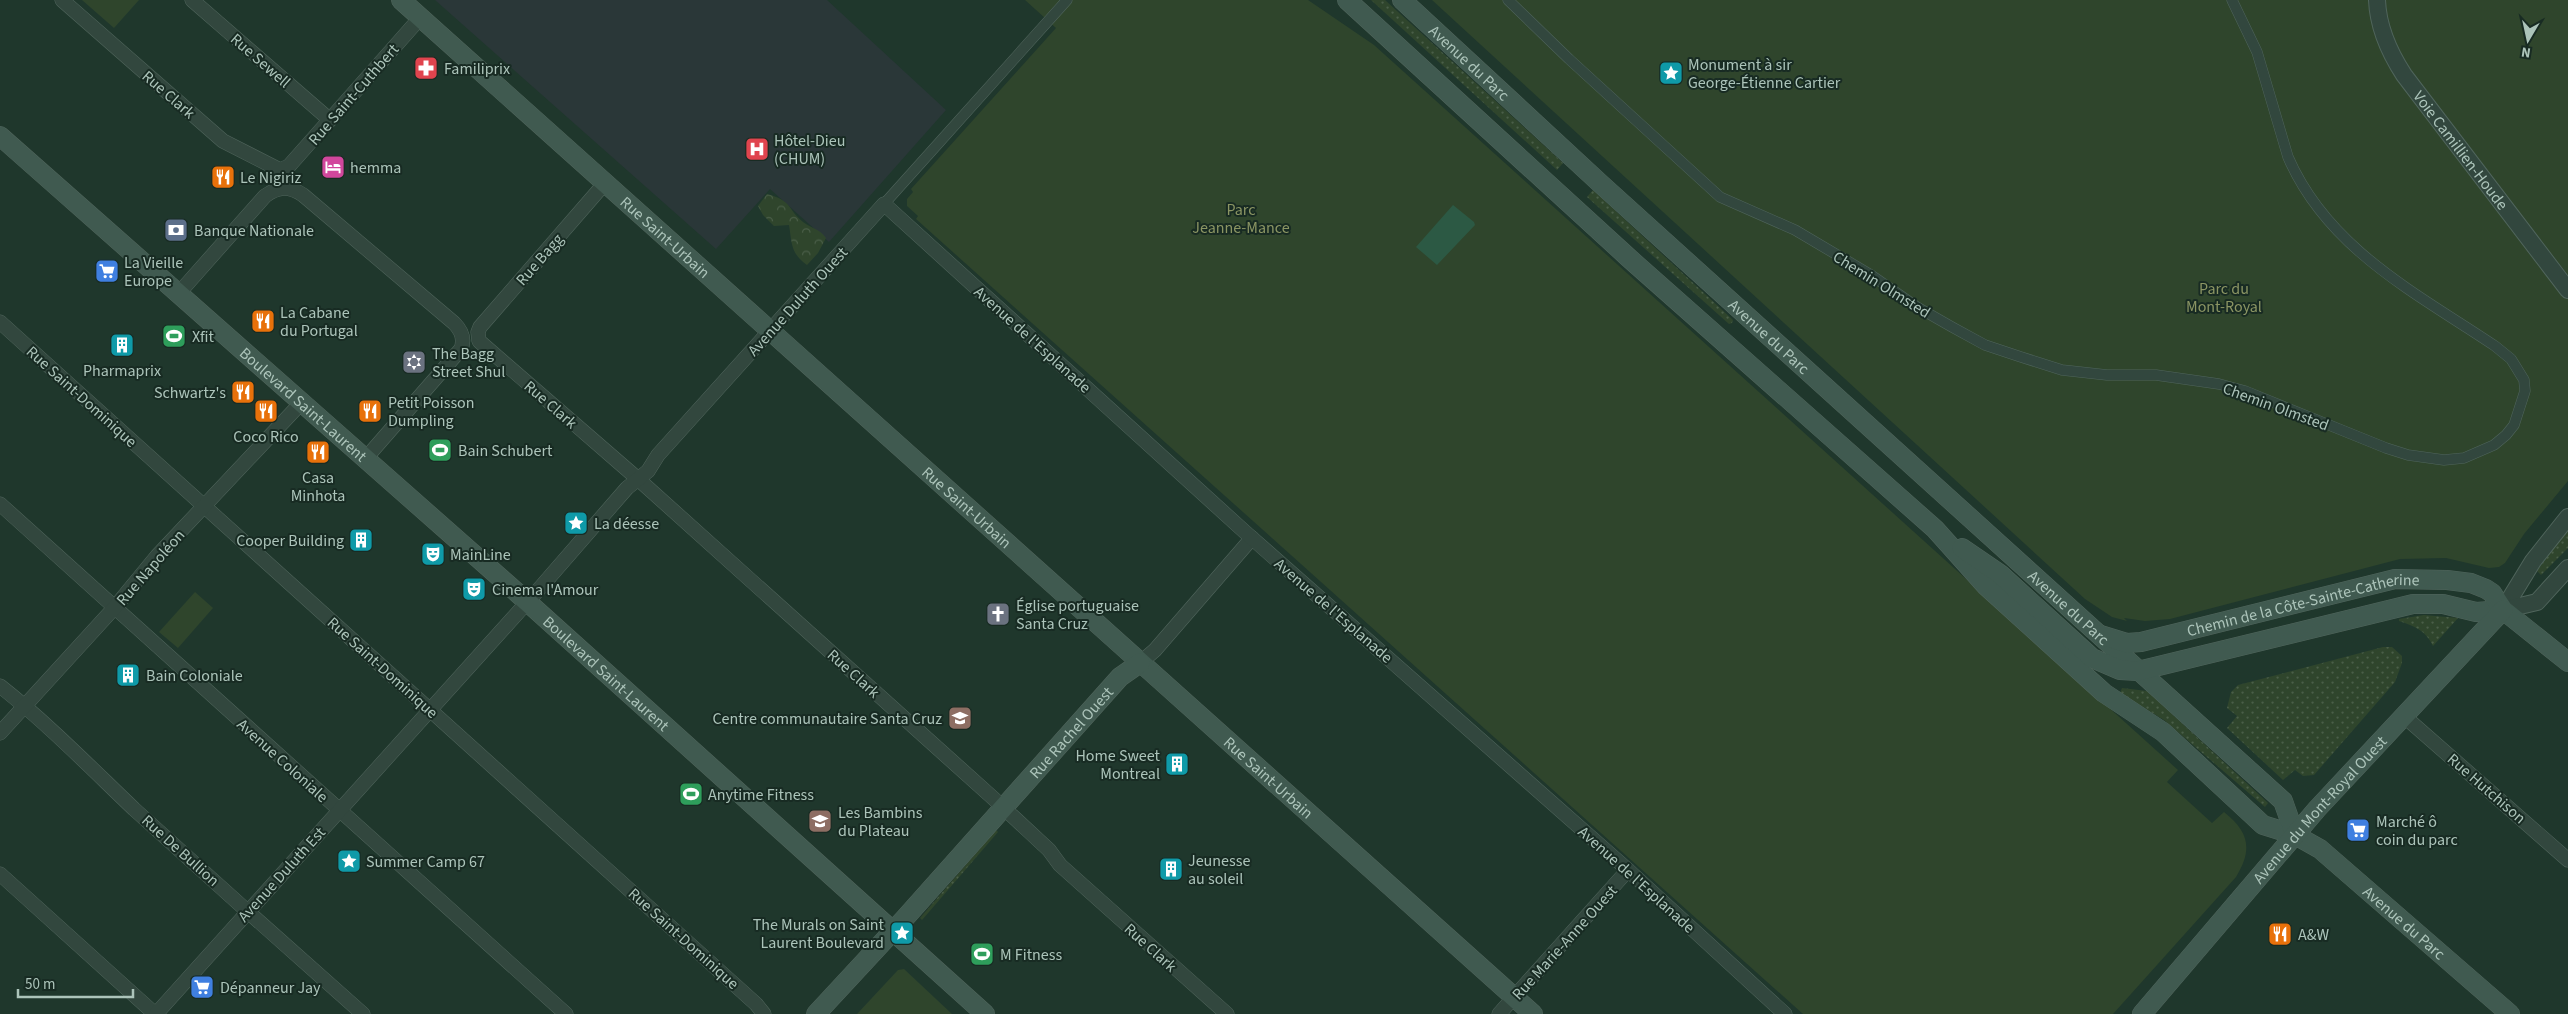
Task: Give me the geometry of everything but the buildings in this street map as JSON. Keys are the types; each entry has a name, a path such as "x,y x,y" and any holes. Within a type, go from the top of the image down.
{"main road":[{"name":"Rue Saint-Urbain","path":"401,0 1533,1014"},
{"name":"Avenue du Parc","path":"1347,0 1630,259 1935,529 1986,586 2104,693 2163,732 2263,825 2295,836 2320,849 2510,1014"},
{"name":"Avenue du Parc","path":"1402,0 2138,672 2283,801 2295,836"},
{"name":"Boulevard Saint-Laurent","path":"0,136 528,602 985,1014"},
{"name":"Avenue du Parc","path":"1935,529 2000,574 2092,658 2120,670 2138,672"},
{"name":"Chemin de la Côte-Sainte-Catherine","path":"2093,631 2114,640 2127,643 2140,642 2395,579 2447,580 2470,583 2492,593 2503,610 2568,662"},
{"name":"Chemin de la Côte-Sainte-Catherine","path":"2138,672 2412,604 2443,604 2476,612 2503,610"},
{"name":"Avenue du Mont-Royal Ouest","path":"2149,1011 2295,836 2503,610"},
{"name":"Rue Rachel Ouest","path":"816,1014 893,931 1120,677 1140,663"}],"street":[{"name":"Rue Clark","path":"62,0 223,141 273,169 286,169"},
{"name":"Rue Sewell","path":"192,0 330,120"},
{"name":"Avenue Duluth Ouest","path":"528,602 627,488 648,471 658,455 1067,0"},
{"name":"Chemin Olmsted","path":"1508,0 1569,59 1720,197 1795,230 1871,275 1916,307 1985,345 2062,370 2107,375 2156,375 2187,379 2245,391 2361,439 2408,455 2444,460 2464,458 2494,445 2506,435 2520,411 2525,391 2524,380 2520,371 2511,359 2495,346 2358,252 2320,213 2295,173 2288,157 2257,52 2232,0"},
{"name":"Voie Camillien-Houde","path":"2376,0 2380,24 2393,59 2568,290"},
{"name":"Voie Camillien-Houde","path":"2387,0 2392,31 2408,66 2568,271"},
{"name":"Rue Saint-Cuthbert","path":"286,169 420,18"},
{"name":"Rue Bagg","path":"477,336 480,327 605,184"},
{"path":"179,293 265,196 282,188 293,189 304,195 460,329 463,340 461,349 366,458"},
{"name":"Avenue de l'Esplanade","path":"884,204 1252,538 1628,870 1785,1014"},
{"name":"Rue Saint-Dominique","path":"0,322 756,1004 764,1014"},
{"name":"Rue Clark","path":"477,336 482,344 638,479 1003,808 1049,850 1060,865 1226,1014"},
{"name":"Rue Napoléon","path":"0,733 115,607 157,556 302,402"},
{"name":"Avenue Coloniale","path":"0,504 338,811 566,1014"},
{"path":"2503,610 2528,569 2568,517"},
{"name":"Rue Rachel Ouest","path":"1140,663 1155,650 1252,538"},
{"path":"2503,610 2536,602 2568,568"},
{"name":"Avenue Duluth Est","path":"156,1014 528,602"},
{"name":"Rue De Bullion","path":"0,686 25,706 135,809 363,1014"},
{"name":"Rue Hutchison","path":"2405,717 2568,860"},
{"name":"Rue Marie-Anne Ouest","path":"1499,1014 1628,870"},
{"path":"0,874 156,1014"}],"shaded area":[{"name":"Hôtel-Dieu (CHUM)","path":"435,0 827,0 946,110 829,242 770,189 716,249"},
{"path":"1453,205 1474,222 1475,225 1437,265 1416,247"}],"green space":[{"path":"82,0 139,0 114,28"},
{"name":"Parc Jeanne-Mance","path":"1025,0 1308,0 1374,45 2178,770 2167,782 2212,823 2224,812 2232,819 2239,827 2246,842 2245,858 2236,877 2113,1014 1803,1014 916,219 918,216 907,206 907,199 913,192 911,189 1056,28"},
{"path":"1371,0 1385,0 1563,163 1557,170"},
{"name":"Parc du Mont-Royal","path":"1432,0 2568,0 2568,481 2524,534 2505,563 2499,567 2489,568 2446,558 2400,559 2170,619 2145,621 2124,618 2127,621 2112,617 2085,599"},
{"path":"1593,190 1733,320 1732,323 1729,324 1587,197"},
{"path":"767,194 786,203 803,222 821,232 826,238 818,253 807,265 801,261 795,252 789,225 774,226 763,215 758,206"},
{"path":"2568,528 2568,548 2541,575 2537,571"},
{"path":"195,592 213,608 178,648 159,632"},
{"path":"2424,615 2458,618 2433,646 2427,636 2419,630 2399,621 2399,619"},
{"path":"2383,647 2392,647 2402,656 2402,663 2395,682 2314,775 2303,776 2295,770 2283,780 2227,728 2237,716 2227,708 2231,692 2238,685"},
{"path":"2122,688 2147,691 2268,803 2265,807 2164,720 2120,693"},
{"path":"996,830 998,832 922,920 920,918"},
{"path":"904,969 952,1014 857,1014 898,970"}],"place":[{"name":"Familiprix","path":"426,68"},
{"name":"Monument à sir George-Étienne Cartier","path":"1671,73"},
{"name":"Hôtel-Dieu (CHUM)","path":"757,149"},
{"name":"hemma","path":"333,167"},
{"name":"Le Nigiriz","path":"223,177"},
{"name":"Banque Nationale","path":"176,230"},
{"name":"La Vieille Europe","path":"107,271"},
{"name":"La Cabane du Portugal","path":"263,321"},
{"name":"Xfit","path":"174,336"},
{"name":"Pharmaprix","path":"122,345"},
{"name":"The Bagg Street Shul","path":"414,362"},
{"name":"Schwartz's","path":"243,392"},
{"name":"Coco Rico","path":"266,411"},
{"name":"Petit Poisson Dumpling","path":"370,411"},
{"name":"Bain Schubert","path":"440,450"},
{"name":"Casa Minhota","path":"318,452"},
{"name":"La déesse","path":"576,523"},
{"name":"Cooper Building","path":"361,540"},
{"name":"MainLine","path":"433,554"},
{"name":"Cinema l'Amour","path":"474,589"},
{"name":"Église portuguaise Santa Cruz","path":"998,614"},
{"name":"Bain Coloniale","path":"128,675"},
{"name":"Centre communautaire Santa Cruz","path":"960,718"},
{"name":"Home Sweet Montreal","path":"1177,764"},
{"name":"Anytime Fitness","path":"691,794"},
{"name":"Les Bambins du Plateau","path":"820,821"},
{"name":"Marché ô coin du parc","path":"2358,830"},
{"name":"Summer Camp 67","path":"349,861"},
{"name":"Jeunesse au soleil","path":"1171,869"},
{"name":"The Murals on Saint Laurent Boulevard","path":"902,933"},
{"name":"A&W","path":"2280,934"},
{"name":"M Fitness","path":"982,954"},
{"name":"Dépanneur Jay","path":"202,987"}]}
